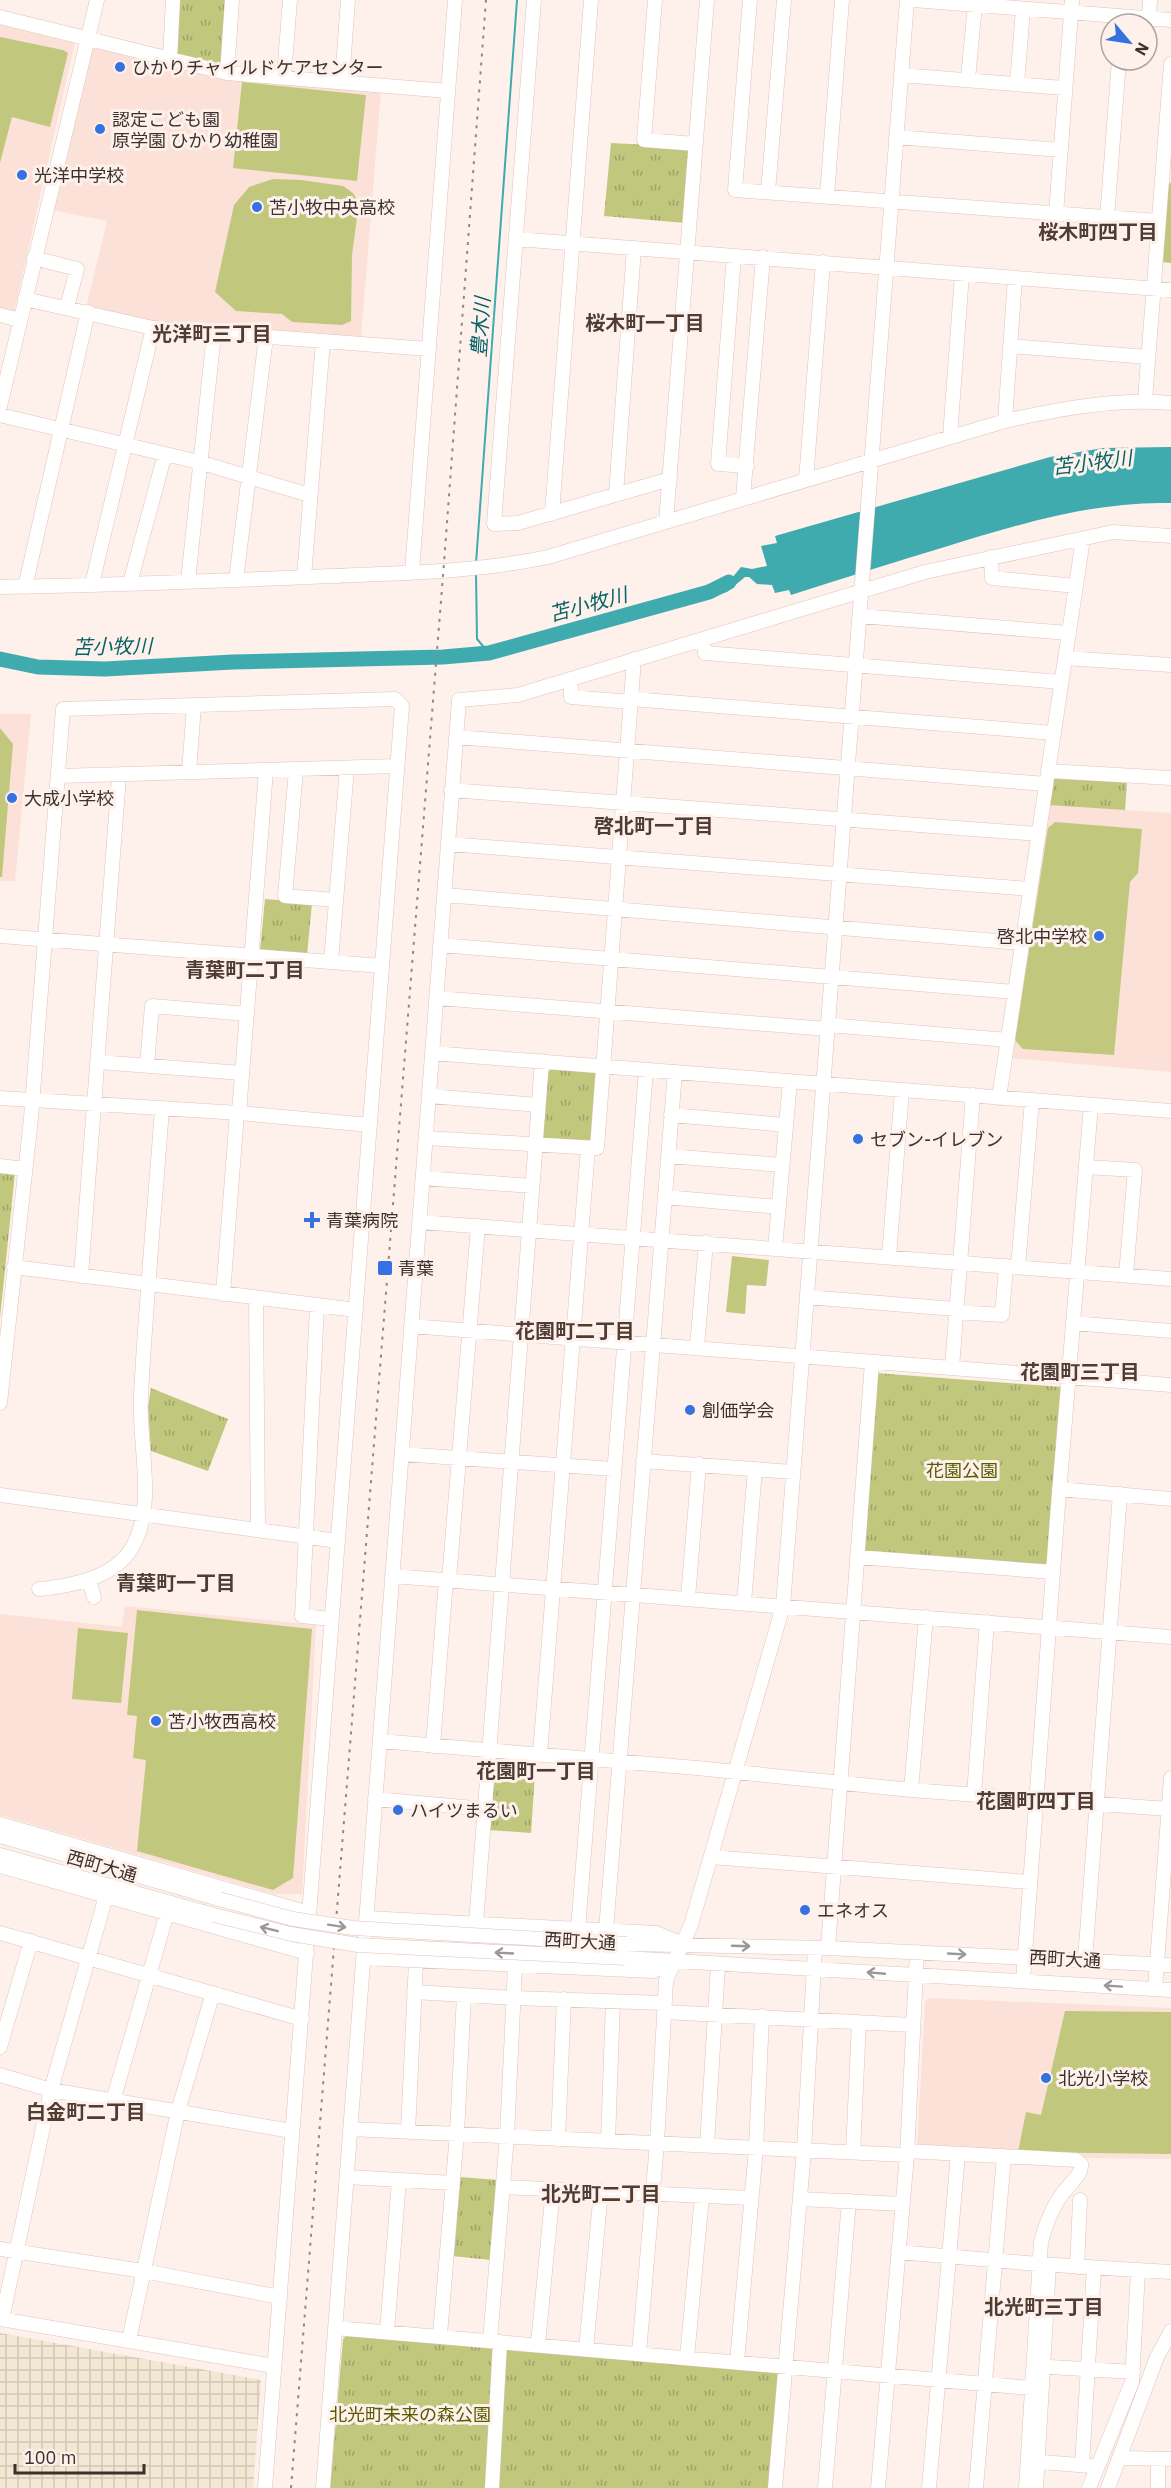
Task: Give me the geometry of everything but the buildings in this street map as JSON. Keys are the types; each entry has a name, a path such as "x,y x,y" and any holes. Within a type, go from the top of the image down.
{"street":[{"path":"0,406 2,389 96,0"},
{"path":"170,59 173,0"},
{"path":"227,73 232,0"},
{"path":"284,76 290,0"},
{"path":"342,81 348,0"},
{"path":"412,572 455,0"},
{"path":"534,0 494,524 518,523 670,479"},
{"path":"552,514 591,0"},
{"path":"655,0 644,140 696,144"},
{"path":"666,522 707,0"},
{"path":"750,0 735,190 1159,221"},
{"path":"768,192 784,0"},
{"path":"827,196 842,0"},
{"path":"639,2353 657,2143 666,1980 691,1925 783,1606 907,0"},
{"path":"914,0 975,5 999,3 1023,9 1071,6 1099,14"},
{"path":"968,79 975,5"},
{"path":"1056,214 1071,6"},
{"path":"1017,84 1023,9"},
{"path":"0,17 227,73 448,91"},
{"path":"1145,400 1159,221 1166,177 1171,64"},
{"path":"1107,218 1118,72"},
{"path":"901,75 1064,88"},
{"path":"896,137 1060,150"},
{"path":"516,239 1171,290"},
{"path":"616,494 634,248"},
{"path":"734,256 718,464 747,466"},
{"path":"34,258 77,269 67,307"},
{"path":"743,498 763,258"},
{"path":"806,480 823,262"},
{"path":"950,437 962,274"},
{"path":"1005,421 1015,278"},
{"path":"25,298 153,328 428,349"},
{"path":"25,587 88,312"},
{"path":"0,315 20,320"},
{"path":"92,584 153,328"},
{"path":"188,581 214,333"},
{"path":"236,580 266,337"},
{"path":"304,577 323,341"},
{"path":"1010,346 1148,357"},
{"path":"0,587 304,577 516,564 548,557 1005,421 1078,407 1145,400 1171,403"},
{"path":"0,415 199,462 309,495"},
{"path":"130,583 165,454"},
{"path":"323,2488 459,700 508,697 571,680 862,586 1113,532 1171,536"},
{"path":"999,1098 1083,539"},
{"path":"991,557 992,578 1076,586"},
{"path":"860,616 1069,633"},
{"path":"703,639 705,653 1061,682"},
{"path":"1065,658 1171,665"},
{"path":"426,1138 597,1148 634,659"},
{"path":"571,680 571,697 1054,733"},
{"path":"0,1403 3,1349 33,1100 63,709 395,699 402,706 398,766 265,2488"},
{"path":"189,772 194,705"},
{"path":"456,737 847,768 1047,778 1171,778"},
{"path":"58,776 398,766"},
{"path":"331,962 347,768"},
{"path":"296,770 285,896 336,900"},
{"path":"223,1294 266,771"},
{"path":"81,1276 119,776"},
{"path":"452,790 1039,834"},
{"path":"448,844 1030,889"},
{"path":"444,895 1022,943"},
{"path":"0,936 382,966"},
{"path":"440,945 1015,992"},
{"path":"436,998 1008,1040"},
{"path":"147,1065 152,1006 247,1014"},
{"path":"432,1053 1171,1112"},
{"path":"476,1924 543,1061"},
{"path":"98,1062 242,1073"},
{"path":"578,1929 646,1070"},
{"path":"606,1930 675,1072"},
{"path":"775,1248 790,1081"},
{"path":"889,1257 902,1090"},
{"path":"952,1368 973,1095"},
{"path":"429,1096 538,1105"},
{"path":"0,1098 238,1113 370,1125"},
{"path":"807,1297 1002,1315 1012,1266 1032,1100"},
{"path":"1023,1981 1059,1489 1091,1105"},
{"path":"39,1589 61,1587 89,1580 126,1557 134,1545 144,1516 140,1398 162,1109"},
{"path":"671,1115 786,1125"},
{"path":"540,1754 588,1148"},
{"path":"668,1156 782,1165"},
{"path":"0,1166 25,1169"},
{"path":"1086,1167 1135,1170 1126,1275"},
{"path":"423,1178 532,1186"},
{"path":"665,1197 779,1207"},
{"path":"420,1222 1171,1279"},
{"path":"433,1746 478,1226"},
{"path":"697,1347 706,1242"},
{"path":"14,1267 356,1310"},
{"path":"256,1298 258,1530"},
{"path":"317,1306 302,1616 331,1619"},
{"path":"1073,1323 1171,1331"},
{"path":"411,1326 1171,1384"},
{"path":"775,2488 804,2150 814,1968 821,1948 832,1866 872,1362"},
{"path":"402,1454 613,1469"},
{"path":"643,1461 793,1472"},
{"path":"688,1599 699,1464"},
{"path":"744,1603 755,1469"},
{"path":"1059,1489 1171,1499"},
{"path":"1085,1960 1120,1494"},
{"path":"0,1495 338,1541"},
{"path":"857,1557 1053,1572"},
{"path":"392,1576 1171,1636"},
{"path":"89,1580 94,1597"},
{"path":"912,1790 926,1617"},
{"path":"974,1794 987,1622"},
{"path":"380,1741 590,1758 912,1790 1096,1803 1170,1800"},
{"path":"1155,1989 1166,1909 1171,1778"},
{"path":"375,1799 485,1809"},
{"path":"0,1824 309,1913"},
{"name":"西町大通","path":"0,1836 293,1919 353,1928 627,1944 821,1948 1171,1965"},
{"name":"西町大通","path":"0,1856 214,1915 291,1934 358,1946 814,1968 1171,1990"},
{"path":"711,1857 1029,1882"},
{"path":"0,1866 307,1953"},
{"path":"106,1896 51,2090 18,2252 1,2319 274,2366"},
{"path":"113,2100 167,1913"},
{"path":"367,1918 656,1933 683,1944"},
{"path":"0,1933 302,2019"},
{"path":"0,2047 31,1941"},
{"path":"878,2488 907,2153 917,1952"},
{"path":"364,1958 653,1971 675,1962"},
{"path":"408,2132 416,1961"},
{"path":"707,2145 718,1965"},
{"path":"492,2488 495,2341 516,1966"},
{"path":"414,1992 613,2001 714,2015 912,2025"},
{"path":"129,2340 178,2111 213,1993"},
{"path":"440,2335 457,2133 464,1995"},
{"path":"558,2139 564,1999"},
{"path":"608,2141 613,2001"},
{"path":"737,2362 756,2148 762,2016"},
{"path":"853,2152 859,2022"},
{"path":"0,2075 51,2090 292,2131"},
{"path":"350,2129 1076,2160 1081,2164 1080,2174 1062,2194 1046,2226 1041,2242 1043,2265 1038,2366 1032,2462 1026,2488"},
{"path":"929,2488 958,2154"},
{"path":"976,2488 1004,2156"},
{"path":"346,2177 453,2183"},
{"path":"387,2332 399,2180"},
{"path":"503,2187 751,2198"},
{"path":"538,2344 553,2189"},
{"path":"586,2349 601,2191"},
{"path":"687,2358 702,2196"},
{"path":"800,2199 902,2204"},
{"path":"1077,2267 1080,2200"},
{"path":"825,2488 849,2201"},
{"path":"0,2249 142,2271 280,2297"},
{"path":"898,2252 1043,2265 1171,2272"},
{"path":"1082,2465 1094,2268"},
{"path":"1089,2488 1133,2377 1138,2271"},
{"path":"335,2328 440,2335 1030,2388"},
{"path":"1108,2488 1157,2357 1171,2331"},
{"path":"1038,2366 1088,2369 1133,2377 1146,2387"},
{"path":"1036,2488 1032,2462 1030,2388 1038,2366"},
{"path":"1119,2458 1165,2459 1158,2488"},
{"path":"1032,2462 1097,2466 1114,2472"}],"shaded area":[{"name":"光洋中学校","path":"0,24 75,42 14,312 0,309"},
{"path":"93,44 191,67 381,91 361,337 151,323 86,308 107,221 52,210"},
{"name":"大成小学校","path":"0,714 31,714 15,881 0,881"},
{"name":"啓北中学校","path":"1047,805 1171,813 1171,1072 1010,1058"},
{"name":"苫小牧西高校","path":"125,1606 316,1625 302,1894 273,1894 0,1815 0,1614 122,1627"},
{"name":"北光小学校","path":"930,1998 1171,2008 1171,2159 1080,2158 917,2147 925,2002"},
{"path":"0,2333 261,2380 253,2488 0,2488"}],"green space":[{"path":"180,0 228,0 224,63 220,66 178,56 176,53"},
{"path":"0,37 68,53 50,127 12,117 0,163"},
{"path":"242,82 366,95 357,181 233,168"},
{"path":"611,143 688,147 692,150 685,223 604,216"},
{"path":"273,179 343,186 353,193 359,203 352,255 351,321 342,325 292,322 282,314 236,311 215,292 234,205 249,187"},
{"path":"1171,182 1171,263 1162,262 1165,188"},
{"path":"0,728 13,744 2,877 0,877"},
{"path":"1054,776 1127,782 1125,810 1047,805"},
{"path":"1055,822 1142,829 1138,873 1130,882 1114,1055 1023,1049 1015,1040 1048,828"},
{"path":"265,899 312,903 307,955 260,951"},
{"path":"551,1069 595,1072 599,1075 593,1143 542,1140 547,1073"},
{"path":"0,1171 15,1173 0,1318"},
{"path":"732,1256 769,1260 766,1286 747,1285 745,1314 726,1312"},
{"name":"花園公園","path":"876,1373 1062,1387 1048,1567 863,1553"},
{"path":"151,1388 228,1419 208,1471 151,1451 148,1407"},
{"path":"137,1610 312,1629 293,1878 273,1890 137,1851 146,1760 133,1758 137,1716 127,1715"},
{"path":"78,1628 128,1633 121,1703 72,1699"},
{"path":"497,1754 536,1759 531,1833 489,1830 493,1758"},
{"path":"1065,2011 1171,2012 1171,2154 1018,2152 1026,2112 1041,2115"},
{"path":"459,2177 498,2180 491,2260 452,2256"},
{"name":"北光町未来の森公園","path":"347,2335 781,2372 771,2488 330,2488 343,2339"}],"water":[{"path":"1171,447 1171,503 1114,506 1030,522 791,595 789,590 775,593 772,585 757,584 749,577 745,577 727,592 709,597 711,590 732,578 741,567 752,569 767,566 761,546 777,543 775,536 1050,457 1103,448"}],"waterway":[{"name":"豊木川","path":"476,563 517,0"},
{"name":"豊木川","path":"476,574 477,639 489,653"},
{"name":"苫小牧川","path":"0,659 38,667 105,669 233,662 443,657 489,653 709,592 729,582"}],"railway":[{"path":"291,2488 444,563 486,0"}],"place":[{"name":"ひかりチャイルドケアセンター","path":"120,67"},
{"name":"認定こども園 原学園 ひかり幼稚園","path":"100,129"},
{"name":"光洋中学校","path":"22,175"},
{"name":"苫小牧中央高校","path":"257,207"},
{"name":"大成小学校","path":"12,798"},
{"name":"啓北中学校","path":"1099,936"},
{"name":"セブン-イレブン","path":"858,1139"},
{"name":"青葉病院","path":"312,1220"},
{"name":"青葉","path":"385,1268"},
{"name":"創価学会","path":"690,1410"},
{"name":"苫小牧西高校","path":"156,1721"},
{"name":"ハイツまるい","path":"398,1810"},
{"name":"エネオス","path":"805,1910"},
{"name":"北光小学校","path":"1046,2078"}],"district":[{"name":"桜木町四丁目","path":"1098,231"},
{"name":"桜木町一丁目","path":"645,322"},
{"name":"光洋町三丁目","path":"212,333"},
{"name":"啓北町一丁目","path":"654,825"},
{"name":"青葉町二丁目","path":"245,969"},
{"name":"花園町二丁目","path":"575,1330"},
{"name":"花園町三丁目","path":"1080,1371"},
{"name":"青葉町一丁目","path":"176,1582"},
{"name":"花園町一丁目","path":"536,1770"},
{"name":"花園町四丁目","path":"1036,1800"},
{"name":"白金町二丁目","path":"86,2111"},
{"name":"北光町二丁目","path":"601,2193"},
{"name":"北光町三丁目","path":"1044,2306"}]}
